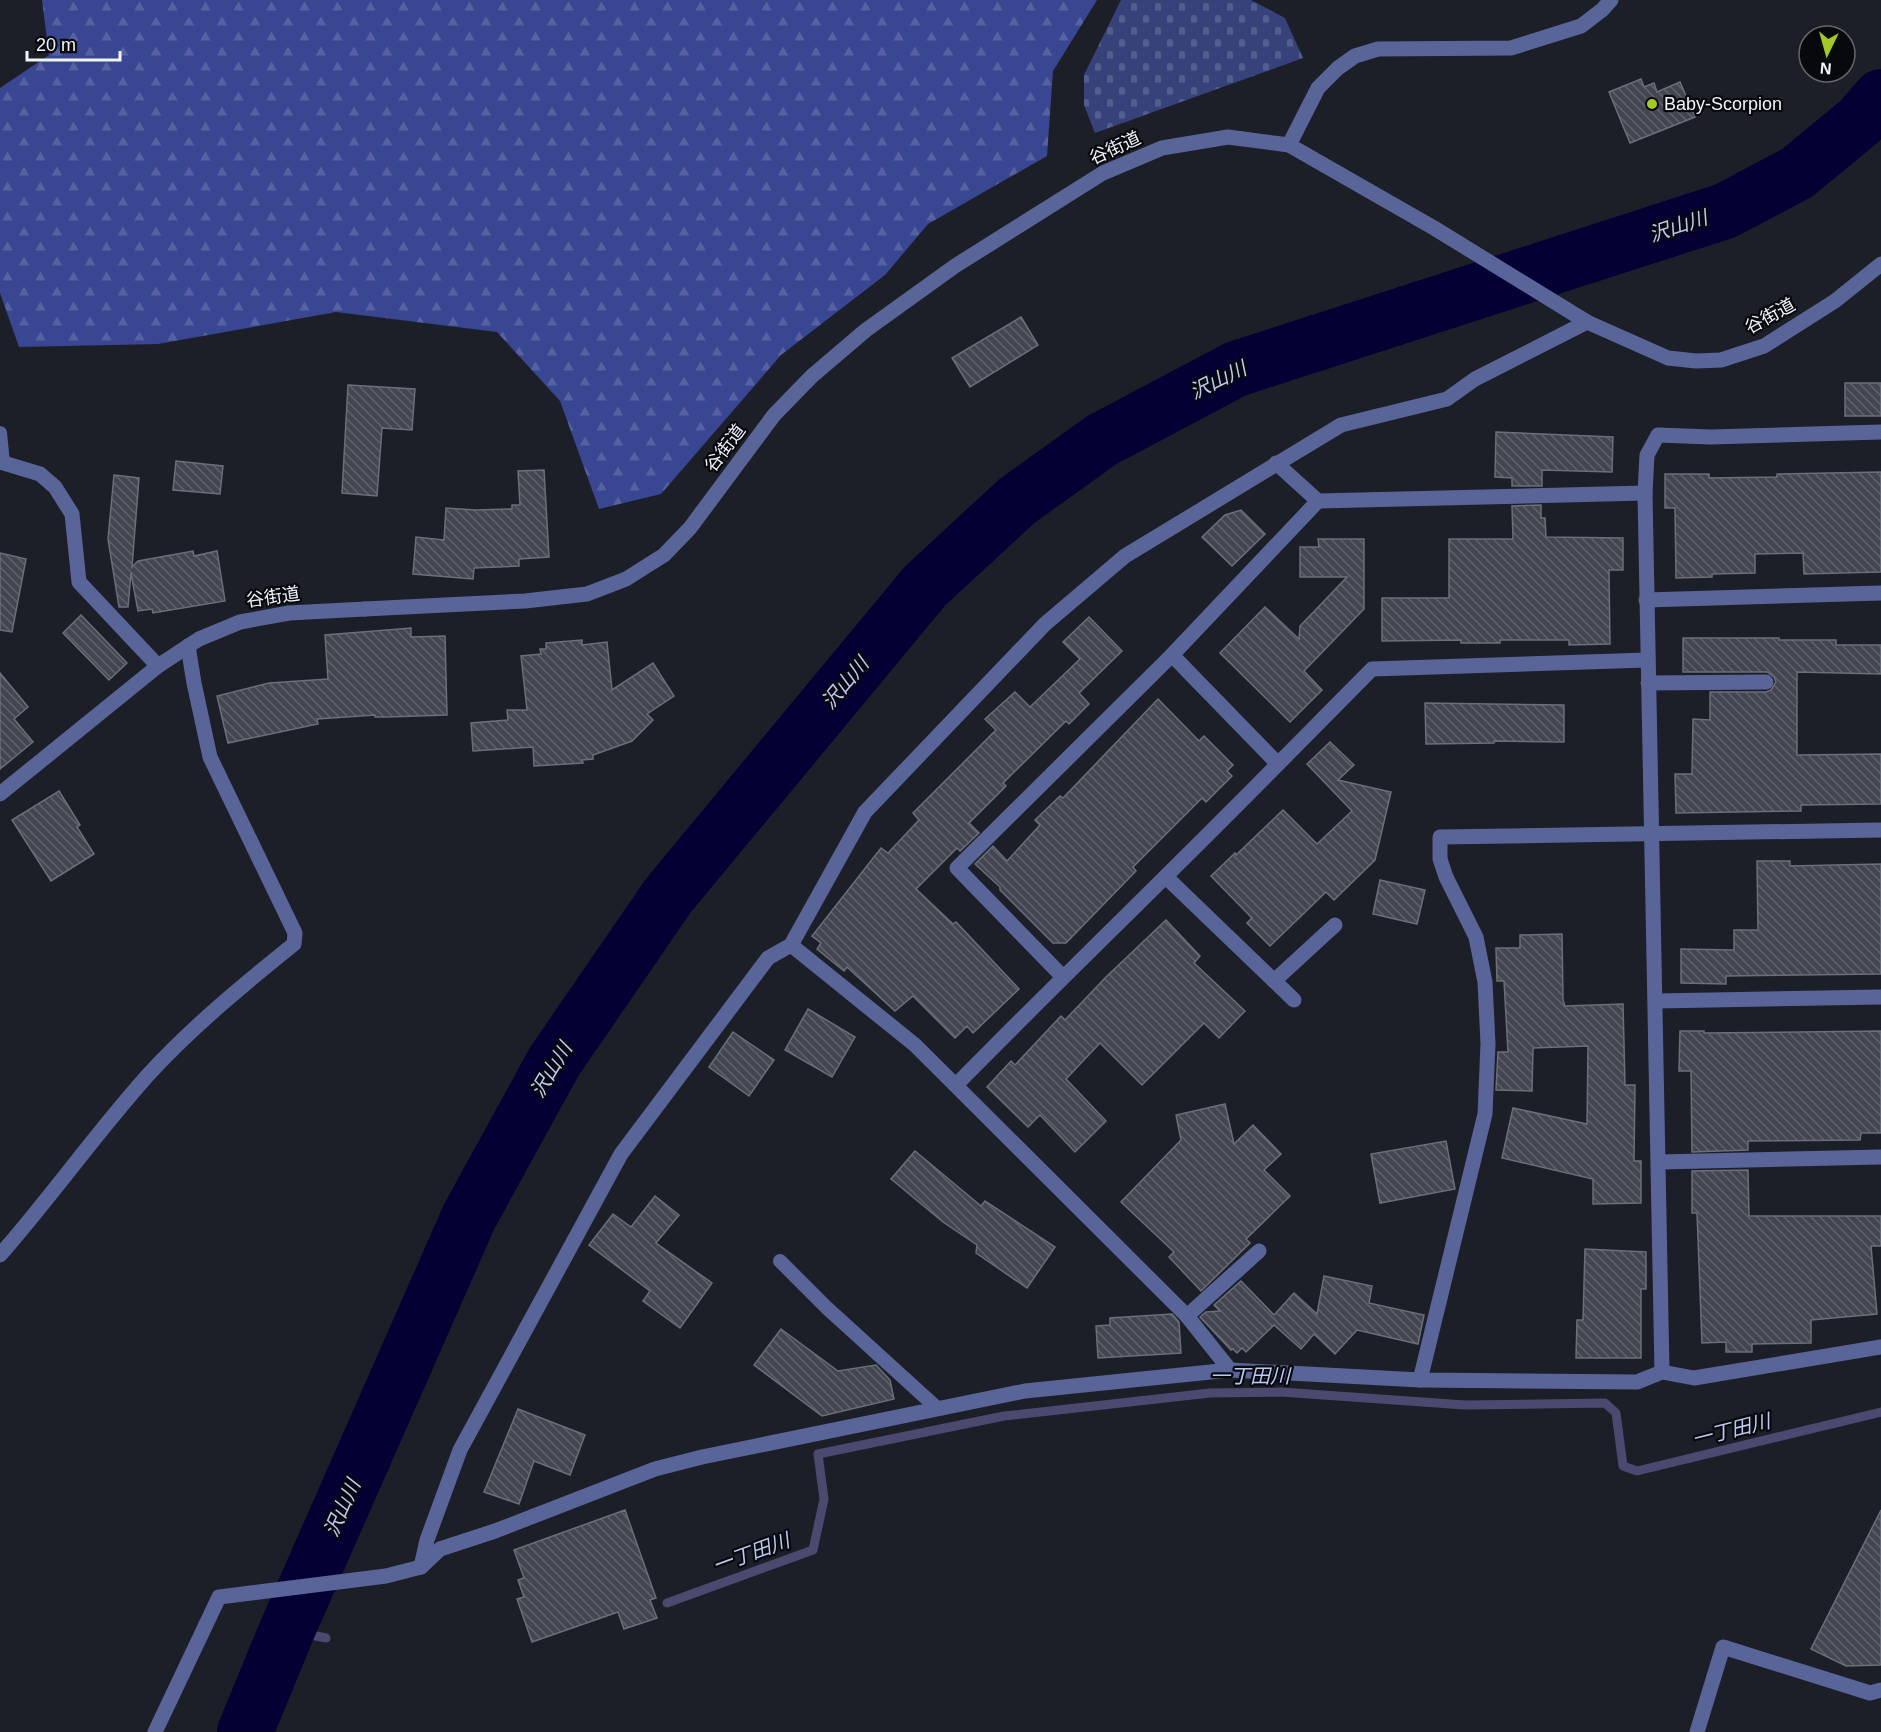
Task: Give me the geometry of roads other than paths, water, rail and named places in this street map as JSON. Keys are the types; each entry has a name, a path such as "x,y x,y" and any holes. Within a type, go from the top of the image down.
{"street":[{"path":"1289,145 1318,88 1338,68 1355,56 1378,50 1511,48 1581,26 1611,0"},
{"name":"谷街道","path":"0,794 158,666 199,639 240,622 289,613 525,601 587,594 626,579 664,555 690,528 774,415 812,376 866,330 955,266 1103,173 1162,148 1228,137 1289,145 1567,308 1587,322 1668,358 1722,360 1764,346 1835,301 1881,264"},
{"path":"421,1567 428,1540 460,1450 621,1154 768,958 790,945 865,812 1045,624 1125,555 1341,425 1448,399 1475,380 1587,322"},
{"path":"1662,1372 1646,600 1647,455 1658,435 1711,437 1881,432"},
{"path":"2,462 40,474 55,487 72,514 79,582 158,666"},
{"path":"1276,463 1318,501 1645,493"},
{"path":"1063,977 957,868 1172,655 1318,501"},
{"path":"1646,600 1881,592"},
{"path":"0,1255 147,1076 238,990 294,944 295,933 210,757 188,646"},
{"path":"1172,655 1278,764"},
{"path":"956,1085 1372,669 1647,660"},
{"path":"1648,683 1766,682"},
{"path":"1420,1380 1485,1114 1488,1044 1485,982 1476,937 1446,877 1440,859 1440,837 1881,830"},
{"path":"1166,877 1294,1000"},
{"path":"1274,981 1335,925"},
{"path":"790,945 915,1045 1187,1316 1230,1370"},
{"path":"1656,1001 1881,997"},
{"path":"1659,1162 1881,1157"},
{"path":"1187,1316 1259,1251"},
{"path":"155,1732 219,1597 386,1576 421,1567 440,1549 495,1531 655,1469 702,1457 1025,1390 1230,1370 1420,1380 1638,1382 1662,1372 1695,1378 1881,1347"},
{"path":"1697,1732 1723,1647 1870,1693 1881,1690"}],"lane":[{"path":"0,433 2,462"},
{"path":"780,1261 827,1308 937,1408"}],"waterway":[{"name":"沢山川","path":"245,1732 287,1630 469,1217 554,1062 668,896 925,586 1017,501 1102,440 1236,369 1725,211 1797,173 1860,121 1881,97"},
{"name":"一丁田川","path":"667,1603 813,1550 824,1499 818,1454 1004,1416 1210,1393 1281,1392 1465,1405 1605,1403 1616,1413 1623,1466 1637,1471 1881,1412"},
{"name":"一丁田川","path":"287,1630 326,1638"}],"place":[{"name":"Baby-Scorpion","path":"1652,104"}]}
